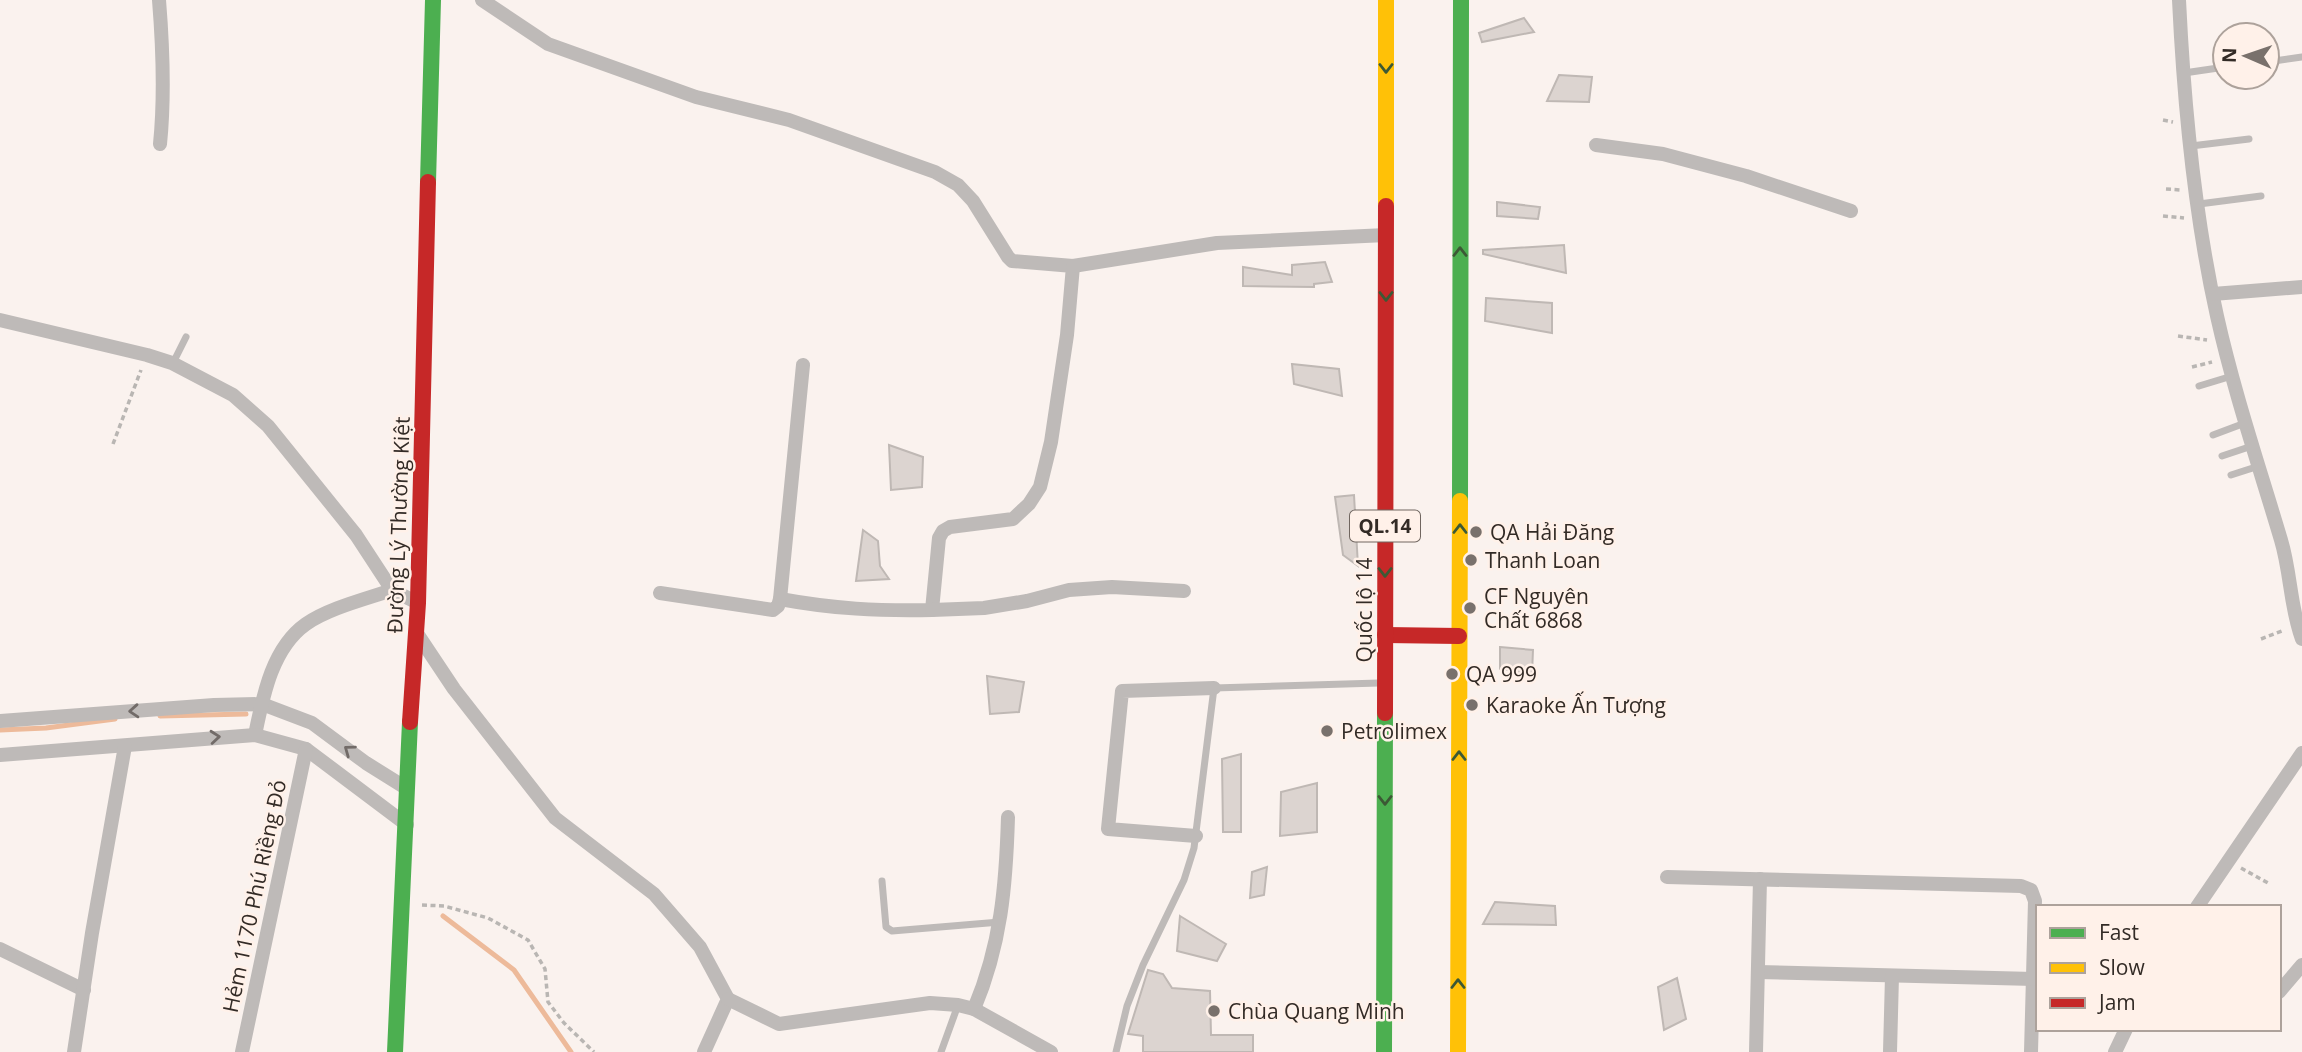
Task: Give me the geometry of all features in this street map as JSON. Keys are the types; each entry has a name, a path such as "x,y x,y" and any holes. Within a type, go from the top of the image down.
{"main road":[{"name":"Đường Lý Thường Kiệt","path":"395,1052 407,825 406,788 418,603 433,0"},
{"name":"Quốc lộ 14","path":"1384,1052 1386,0"},
{"path":"1458,1052 1461,0"},
{"path":"1385,635 1460,635"}],"street":[{"path":"159,0 164,63 160,144"},
{"path":"482,0 548,44 696,97 789,120 935,172 958,185 973,201 1012,261 1073,266 1217,243 1386,235"},
{"path":"2179,0 2192,145 2213,294 2232,376 2284,550 2299,632"},
{"path":"1595,145 1663,154 1746,176 1852,211"},
{"path":"932,610 939,538 943,531 950,527 1013,519 1029,504 1040,487 1051,442 1067,335 1073,266"},
{"path":"2213,294 2302,286"},
{"path":"0,320 172,363 233,395 268,426 356,535 392,590 418,603"},
{"path":"660,593 773,610 778,606 803,365"},
{"path":"780,599 825,607 878,611 932,610 984,608 1069,590 1112,587 1184,591"},
{"path":"255,735 261,704 275,664 297,631 322,615 392,590"},
{"path":"415,631 454,689 555,817 654,894 700,947 728,999 779,1024 930,1003 958,1005 974,1009 1051,1052"},
{"path":"1196,836 1108,829 1122,691 1214,688"},
{"path":"0,720 261,704 312,723 366,763 406,788"},
{"path":"0,755 255,735 306,749 407,825"},
{"path":"74,1052 125,746"},
{"name":"Hẻm 1170 Phú Riềng Đỏ","path":"242,1052 306,749"},
{"path":"2198,905 2302,753"},
{"path":"974,1009 983,988 1001,922 1008,817"},
{"path":"1667,877 2021,886 2031,890 2035,901 2031,1052"},
{"path":"1756,1052 1760,879"},
{"path":"0,949 84,990"},
{"path":"2281,990 2300,971"},
{"path":"1758,972 2034,979"},
{"path":"1890,1052 1892,975"},
{"path":"704,1052 728,999"},
{"path":"2115,1052 2125,1031"}],"lane":[{"path":"2281,60 2302,57"},
{"path":"2184,72 2211,69"},
{"path":"2192,145 2249,139"},
{"path":"2199,204 2261,196"},
{"path":"172,363 186,337"},
{"path":"2199,386 2232,376"},
{"path":"2213,435 2246,422"},
{"path":"2222,456 2253,446"},
{"path":"2231,475 2259,466"},
{"path":"1116,1052 1127,1006 1143,965 1184,880 1196,836 1214,688 1385,683"},
{"path":"882,881 886,927 892,931 1001,922"},
{"path":"941,1052 958,1005"}],"path":[{"path":"2178,336 2197,340 2222,337"},
{"path":"113,444 147,355"},
{"path":"2261,639 2299,632"},
{"path":"2227,860 2268,883"},
{"path":"403,904 443,906 488,918 528,940 545,970 548,1002 564,1023 594,1052"}],"building":[{"path":"1524,18 1534,32 1482,42 1479,33"},
{"path":"1559,75 1592,77 1589,102 1547,101"},
{"path":"1497,202 1540,207 1538,219 1497,216"},
{"path":"1564,245 1566,273 1483,254 1483,250"},
{"path":"1325,262 1332,282 1314,284 1314,287 1243,286 1243,267 1292,275 1292,265"},
{"path":"1486,298 1552,303 1552,333 1485,321"},
{"path":"1292,364 1339,369 1342,396 1294,384"},
{"path":"889,445 923,457 922,487 891,490"},
{"path":"1354,495 1358,566 1343,555 1335,497"},
{"path":"863,530 878,541 880,566 889,579 856,581"},
{"path":"1500,647 1533,650 1532,674 1500,669"},
{"path":"987,676 1024,682 1019,712 990,714"},
{"path":"1241,754 1241,832 1223,832 1222,759"},
{"path":"1317,783 1317,832 1280,836 1281,792"},
{"path":"1267,867 1264,895 1250,898 1252,872"},
{"path":"1495,902 1555,906 1556,925 1483,924"},
{"path":"1180,916 1226,944 1217,961 1177,951"},
{"path":"1148,970 1163,974 1172,988 1210,991 1211,1035 1253,1035 1253,1052 1143,1052 1143,1036 1128,1034"},
{"path":"1677,978 1686,1019 1664,1030 1658,987"}],"waterway":[{"path":"160,716 246,714"},
{"path":"0,730 46,728 115,719"},
{"path":"443,916 514,970 571,1052"}],"traffic: fast":[{"path":"428,182 433,0"},
{"path":"1460,501 1461,0"},
{"path":"1384,1052 1385,713"},
{"path":"395,1052 410,722"}],"traffic: slow":[{"path":"1386,0 1386,206"},
{"path":"1458,1052 1460,501"}],"traffic: jam":[{"path":"410,722 418,603 428,182"},
{"path":"1385,713 1386,206"},
{"path":"1385,635 1459,636"}],"place":[{"name":"QA Hải Đăng","path":"1476,532"},
{"name":"Thanh Loan","path":"1471,560"},
{"name":"CF Nguyên Chất 6868","path":"1470,608"},
{"name":"QA 999","path":"1452,674"},
{"name":"Karaoke Ấn Tượng","path":"1472,705"},
{"name":"Petrolimex","path":"1327,731"},
{"name":"Chùa Quang Minh","path":"1214,1011"}]}
